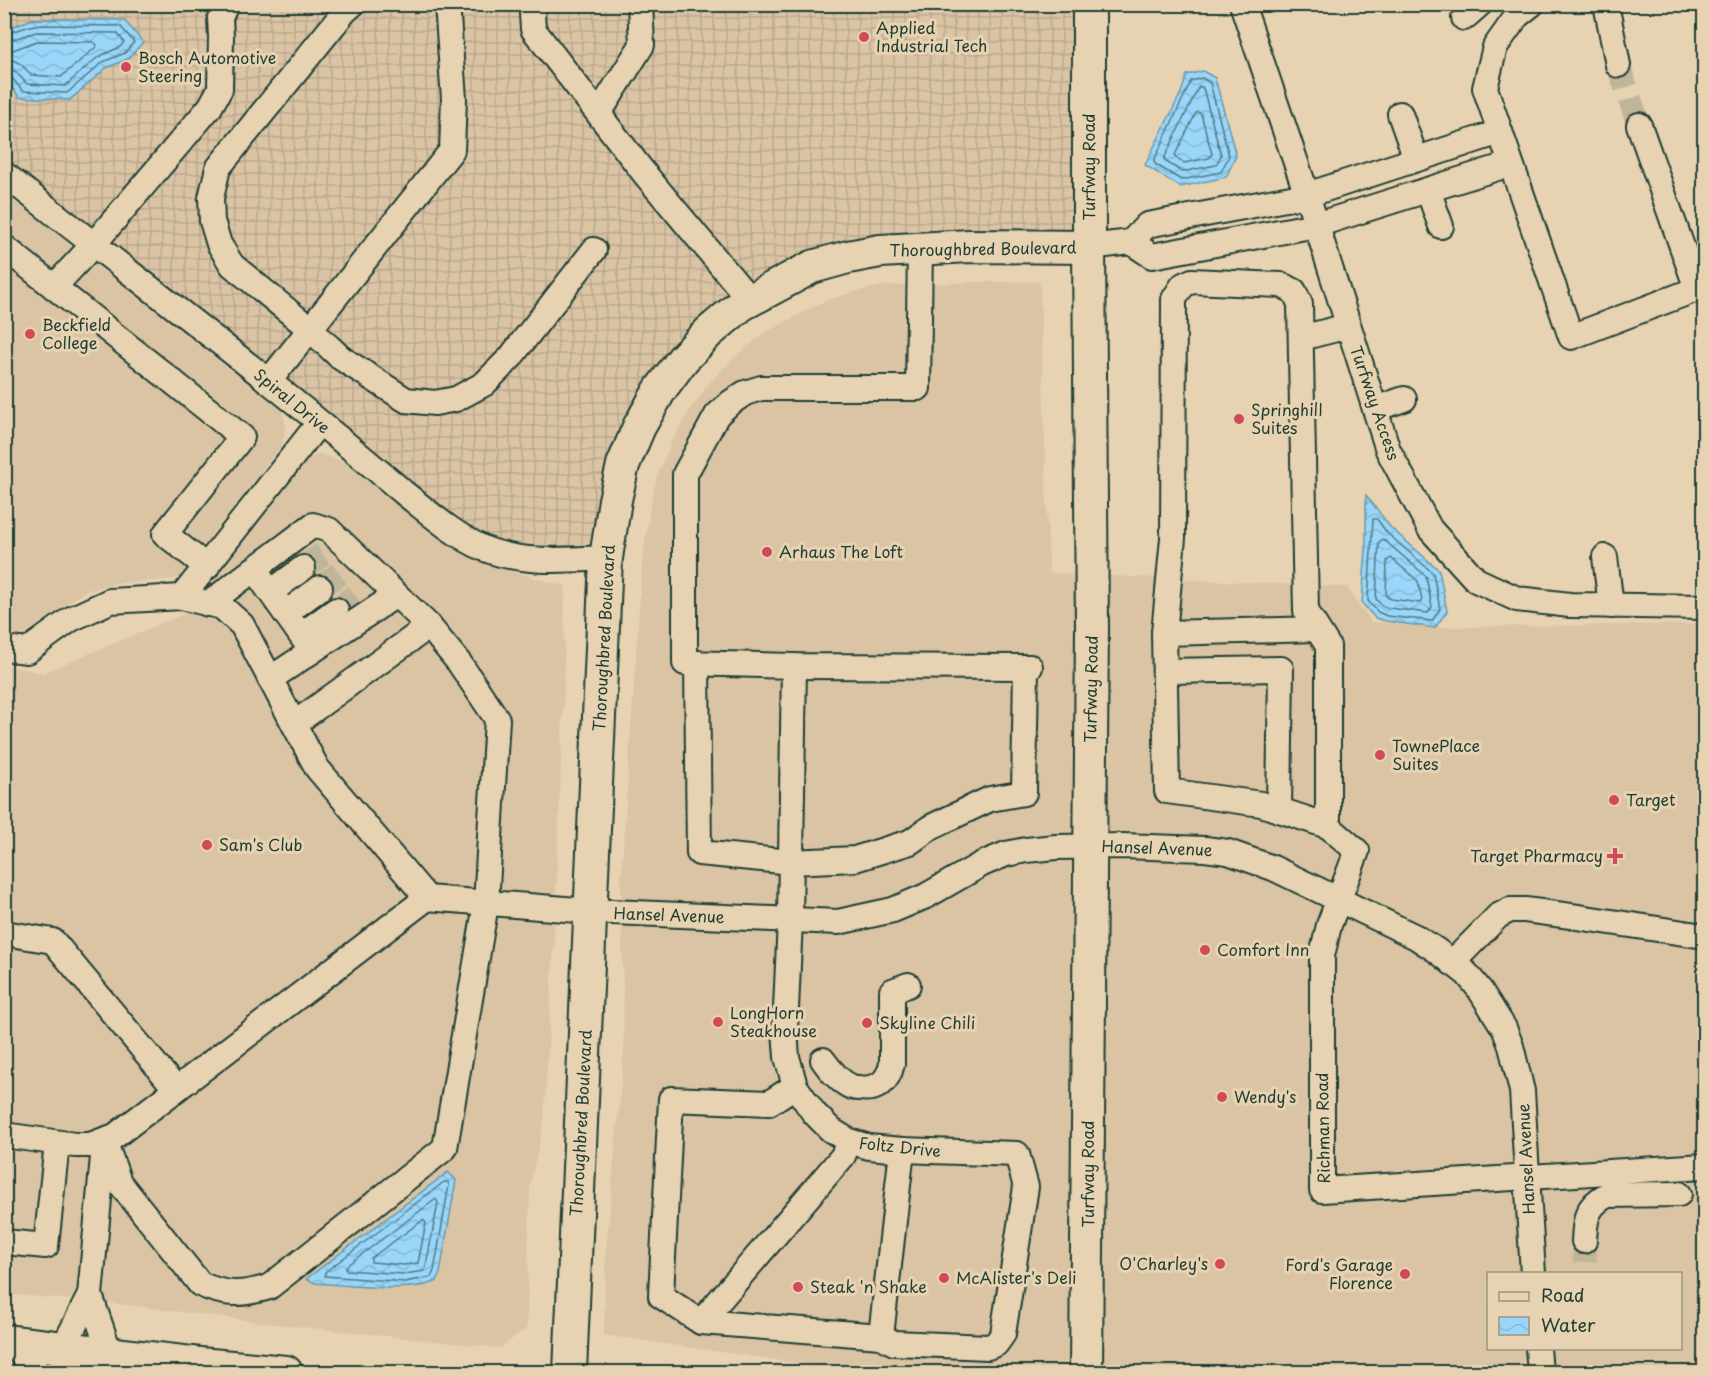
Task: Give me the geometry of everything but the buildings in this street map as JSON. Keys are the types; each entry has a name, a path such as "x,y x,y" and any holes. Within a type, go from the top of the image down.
{"main road":[{"name":"Turfway Road","path":"1086,1372 1092,606 1089,4"},
{"name":"Thoroughbred Boulevard","path":"570,1372 606,558 623,465 639,427 660,390 708,333 741,305 812,267 848,256 880,251 970,246 1089,247"},
{"path":"7,1342 110,1354 147,1366 286,1372"}],"street":[{"path":"54,287 93,245 210,107 220,90 220,18 226,4"},
{"path":"352,4 218,168 211,198 212,221 219,244 232,266 310,329 341,358 406,400 435,403 456,399 484,384 510,358 594,250"},
{"path":"269,381 452,150 454,99 447,4"},
{"path":"534,4 533,29 644,173 750,300"},
{"path":"599,113 642,45 640,4"},
{"name":"Turfway Access","path":"1242,4 1307,195 1388,450 1430,529 1476,580 1516,599 1570,605 1704,607"},
{"path":"1532,4 1517,16 1495,46 1485,87 1571,337 1697,289 1639,125"},
{"path":"1606,4 1618,66"},
{"path":"1400,114 1416,159"},
{"path":"1089,247 1131,242 1147,225 1307,195 1500,132"},
{"path":"1131,242 1152,256 1316,225 1510,164"},
{"name":"Spiral Drive","path":"4,174 269,381 430,513 469,542 522,558 566,560 606,558"},
{"path":"1428,190 1441,226"},
{"path":"4,247 242,437 165,534 207,567"},
{"path":"697,663 699,853 791,862 855,859 910,842 931,826 990,799 1024,793 1028,667 794,666 697,663 685,663 685,474 707,431 717,415 730,403 745,393 761,388 918,388 920,249"},
{"path":"1328,826 1328,646 1306,611 1300,304 1294,291 1281,285 1192,281 1183,285 1174,299 1173,538 1164,633 1167,792 1261,804 1328,826 1357,852 1339,901"},
{"path":"1301,338 1348,326"},
{"path":"1375,409 1404,399"},
{"path":"183,597 320,423"},
{"path":"104,1140 119,1182 200,1284 216,1291 234,1294 269,1287 445,1148 486,904 497,719 460,664 429,626 396,595 372,584 336,545 328,530 313,525 208,604"},
{"path":"1605,557 1611,606"},
{"path":"271,592 303,568"},
{"path":"254,569 307,643"},
{"path":"286,613 320,588"},
{"path":"307,643 396,595"},
{"path":"4,648 27,651 71,619 110,601 183,597 222,608 242,625 317,768 427,898 115,1136 90,1145 75,1145 4,1135"},
{"path":"270,679 307,643 336,610"},
{"path":"294,724 429,626"},
{"path":"1164,633 1317,629"},
{"name":"Foltz Drive","path":"794,666 790,920 785,1031 787,1058 795,1086 814,1113 831,1130 849,1141 869,1147 902,1150 1017,1154 1026,1187 1003,1334 996,1344 988,1347 894,1343 881,1336"},
{"path":"1165,671 1281,669 1279,810"},
{"name":"Hansel Avenue","path":"427,898 590,912 838,922 893,910 926,896 982,864 1006,854 1026,850 1089,846 1205,849 1228,852 1273,868 1416,938 1467,974 1480,990 1511,1046 1522,1091 1533,1272"},
{"name":"Richman Road","path":"1339,901 1329,924 1322,956 1322,1191 1527,1177"},
{"path":"1452,963 1498,916 1510,910 1571,916 1704,936"},
{"path":"4,933 53,941 176,1089"},
{"path":"824,1060 835,1076 848,1086 863,1089 876,1088 884,1083 890,1074 892,1064 892,991 908,985"},
{"path":"795,1086 769,1103 671,1099 661,1296 701,1322 881,1336 902,1150"},
{"path":"63,1348 90,1295 104,1140"},
{"path":"701,1322 843,1156 849,1141"},
{"path":"4,1242 46,1246 57,1143"},
{"path":"1527,1177 1704,1166"},
{"path":"1584,1241 1584,1224 1589,1208 1607,1195 1679,1194"},
{"path":"98,1209 115,1201 132,1198"},
{"path":"90,1295 110,1354"},
{"path":"7,1342 38,1372"},
{"path":"1538,1350 1540,1372"}],"shaded area":[{"path":"4,5 1089,5 1089,247 812,267 660,390 606,558 486,549 5,174"},
{"path":"4,193 282,410 286,426 282,445 178,579 118,583 85,591 22,636 4,633"},
{"path":"1040,282 1049,573 1347,587 1371,622 1442,627 1704,624 1704,1372 859,1372 604,1335 606,1252 624,1049 621,880 642,563 650,506 657,476 671,443 690,410 710,382 733,359 761,335 826,300 884,286"},
{"path":"320,454 346,463 441,539 503,569 565,586 564,687 554,943 544,1122 530,1186 527,1328 500,1348 283,1325 110,1303 5,1294 4,665 43,673 186,613 217,567 300,462"}],"water":[{"path":"33,19 124,20 143,42 128,59 106,68 70,100 19,97 5,78 5,29"},
{"path":"1203,71 1215,78 1236,156 1226,177 1180,187 1145,165 1181,93 1187,75"},
{"path":"1366,495 1391,528 1439,570 1447,611 1435,628 1375,618 1362,603 1366,550"},
{"path":"448,1172 456,1180 437,1281 411,1287 378,1288 315,1283 306,1279"}],"tunnel":[{"path":"1618,65 1639,125"},
{"path":"303,568 331,548"},
{"path":"320,588 347,568"},
{"path":"336,610 365,589"},
{"path":"1584,1241 1585,1262"}],"place":[{"name":"Applied Industrial Tech","path":"864,37"},
{"name":"Bosch Automotive Steering","path":"126,67"},
{"name":"Beckfield College","path":"30,334"},
{"name":"Springhill Suites","path":"1239,419"},
{"name":"Arhaus The Loft","path":"767,552"},
{"name":"TownePlace Suites","path":"1380,755"},
{"name":"Target","path":"1614,800"},
{"name":"Sam's Club","path":"207,845"},
{"name":"Target Pharmacy","path":"1615,856"},
{"name":"Comfort Inn","path":"1205,950"},
{"name":"LongHorn Steakhouse","path":"718,1022"},
{"name":"Skyline Chili","path":"867,1023"},
{"name":"Wendy's","path":"1222,1097"},
{"name":"O'Charley's","path":"1220,1264"},
{"name":"Ford's Garage Florence","path":"1405,1274"},
{"name":"McAlister's Deli","path":"944,1278"},
{"name":"Steak 'n Shake","path":"798,1287"}]}
